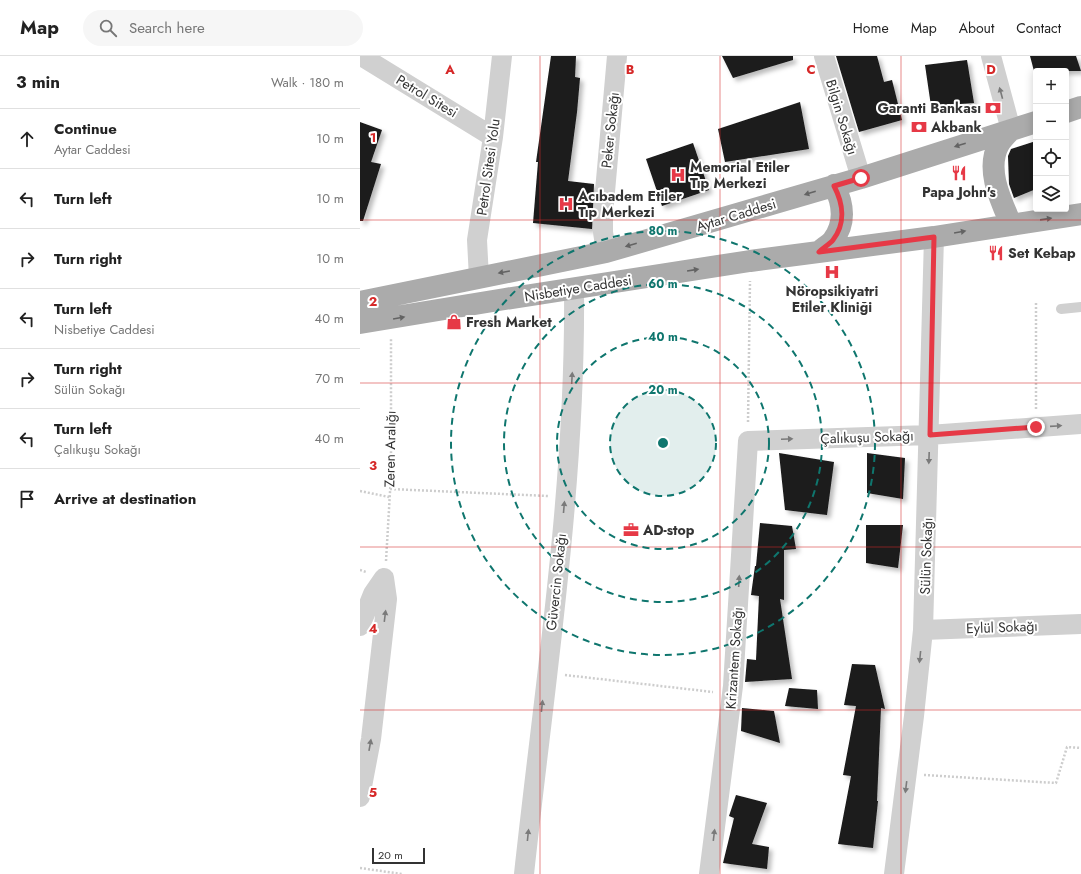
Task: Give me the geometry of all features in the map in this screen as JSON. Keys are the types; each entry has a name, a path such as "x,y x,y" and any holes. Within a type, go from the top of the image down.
{"main road":[{"path":"1069,111 1081,107"},
{"name":"Aytar Caddesi","path":"360,302 606,252 861,178 1033,123"},
{"path":"1011,130 999,144 995,157 994,171 998,191 1011,224"},
{"path":"819,252 833,240 841,223 841,202 834,186"},
{"name":"Nisbetiye Caddesi","path":"360,324 505,299 750,261 934,237 1081,214"}],"street":[{"name":"Petrol Sitesi","path":"361,56 493,137"},
{"name":"Petrol Sitesi Yolu","path":"479,278 477,240 493,137 502,56"},
{"name":"Peker Sokağı","path":"606,252 602,214 617,56"},
{"name":"Bilgin Sokağı","path":"824,56 861,178"},
{"path":"991,56 1011,130"},
{"name":"Sülün Sokağı","path":"894,874 908,773 923,630 930,435 934,237"},
{"name":"Güvercin Sokağı","path":"524,874 564,496 571,408 574,289"},
{"name":"Çalıkuşu Sokağı","path":"748,441 930,435 1081,424"},
{"name":"Krizantem Sokağı","path":"709,874 732,694 748,441"},
{"path":"360,626 373,594 384,578"},
{"path":"360,797 371,739 387,599 384,578"},
{"name":"Eylül Sokağı","path":"923,630 1081,624"}],"lane":[{"path":"1061,309 1081,307"}],"path":[{"path":"748,441 750,261"},
{"path":"1036,303 1036,427"},
{"name":"Zeren Aralığı","path":"384,578 390,489 390,319"},
{"path":"390,489 564,496"},
{"path":"360,491 389,497"},
{"path":"546,673 732,694"},
{"path":"908,773 1056,784 1067,747 1081,748"},
{"path":"360,868 402,874"}],"building":[{"path":"551,56 576,56 575,77 580,78 568,181 594,184 592,229 533,223 538,162 536,162"},
{"path":"722,56 793,56 793,60 733,78"},
{"path":"836,56 877,56 884,82 892,80 902,120 859,132"},
{"path":"1030,56 1076,56 1081,71 1069,71 1069,68 1033,68"},
{"path":"967,60 974,103 931,106 925,65"},
{"path":"800,102 809,149 725,162 718,129"},
{"path":"360,122 382,130 371,162 381,164 363,221 360,221"},
{"path":"1033,142 1033,190 1014,198 1009,184 1008,156 1011,149"},
{"name":"Memorial Etiler Tıp Merkezi","path":"693,143 709,190 662,206 646,159"},
{"path":"779,453 834,462 827,515 785,510"},
{"path":"867,453 905,458 903,499 867,493"},
{"path":"760,523 792,526 796,549 784,550 784,600 780,599 792,679 745,682 747,659 756,660 759,596 751,595 756,566"},
{"path":"866,525 903,525 898,568 866,563"},
{"path":"852,664 875,665 885,709 881,708 878,801 873,848 838,844 851,776 843,775 856,706 844,705"},
{"path":"789,688 817,690 818,709 785,706"},
{"path":"742,708 774,711 780,743 741,731"},
{"path":"736,795 767,803 752,844 769,847 767,869 723,863 734,818 729,816"}],"place":[{"name":"Garanti Bankası","path":"993,108"},
{"name":"Akbank","path":"919,127"},
{"name":"Papa John's","path":"959,173"},
{"name":"Memorial Etiler Tıp Merkezi","path":"678,175"},
{"name":"Acıbadem Etiler Tıp Merkezi","path":"566,204"},
{"name":"Set Kebap","path":"996,253"},
{"name":"Nöropsikiyatri Etiler Kliniği","path":"832,272"},
{"name":"Fresh Market","path":"454,322"},
{"name":"AD-stop","path":"631,530"}],"route":[{"path":"861,178 834,186 841,202 841,223 833,240 819,252 934,237 930,435 1036,427"}]}
